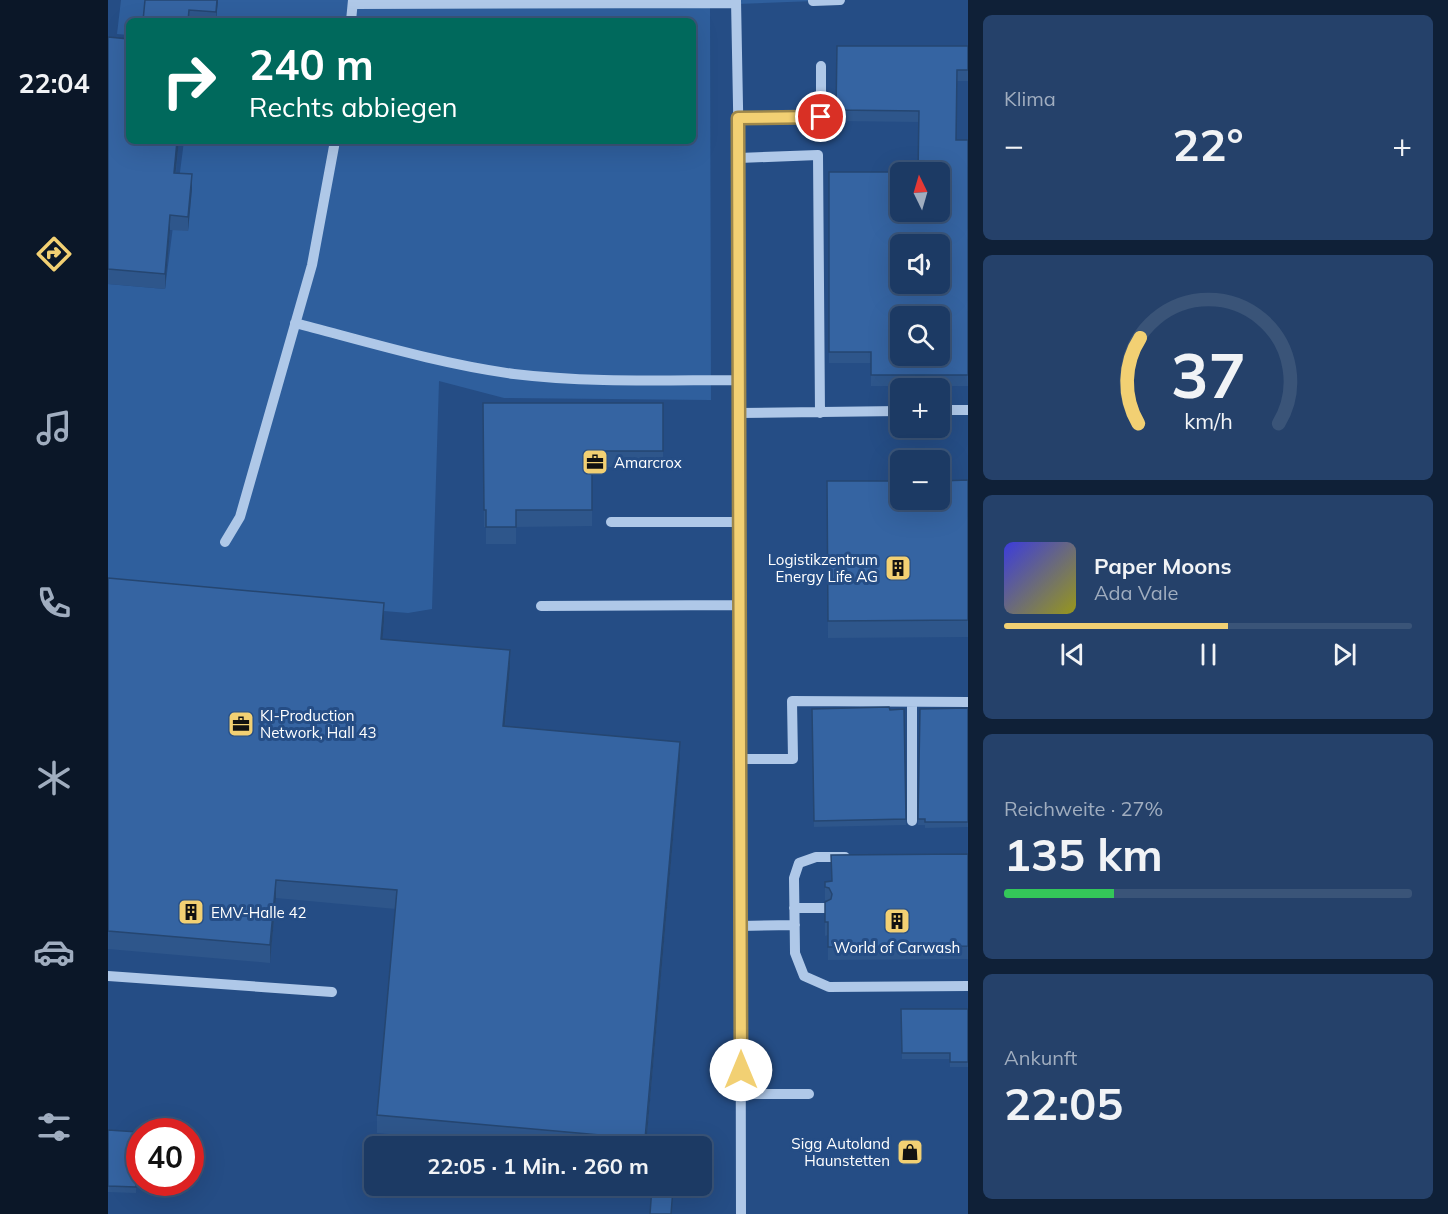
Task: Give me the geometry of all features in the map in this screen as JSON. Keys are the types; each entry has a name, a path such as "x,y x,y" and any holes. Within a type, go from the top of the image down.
{"street":[{"path":"813,1 840,0"},
{"path":"351,18 353,2 736,2 739,158 741,1214"},
{"path":"738,118 821,117 821,66"},
{"path":"225,543 240,518 312,265 334,144"},
{"path":"739,158 818,155 820,412"},
{"path":"295,323 441,361 514,374 593,380 738,380"},
{"path":"950,410 968,410"},
{"path":"739,413 890,411"},
{"path":"611,522 739,522"},
{"path":"541,606 740,605"},
{"path":"740,759 792,759 792,701 968,702"},
{"path":"912,702 912,822"},
{"path":"851,857 816,857 799,862 794,878 795,953 804,976 829,987 968,986"},
{"path":"794,908 825,908"},
{"path":"740,926 795,925"},
{"path":"108,976 332,992"},
{"path":"741,1094 809,1094"}],"shaded area":[{"path":"121,0 840,0 710,5 711,400 504,398 439,381 432,609 408,613 108,588 108,284 165,289 184,144 696,144 696,18 126,18 126,35 117,34"}],"building":[{"path":"145,0 217,0 216,12 189,10 188,18 143,18"},
{"path":"108,37 126,39 126,144 177,144 174,173 192,174 188,217 170,215 165,274 108,269"},
{"path":"837,46 968,46 968,70 957,70 956,140 968,140 968,375 871,375 871,352 829,352 829,172 890,172 890,222 950,222 950,162 918,162 919,111 836,110"},
{"path":"483,403 663,403 663,451 592,451 592,510 516,510 516,527 486,527"},
{"name":"Logistikzentrum Energy Life AG","path":"968,480 968,620 828,621 827,481 890,481 890,510 950,510 950,481"},
{"path":"108,578 384,603 381,639 510,650 503,726 680,742 645,1136 612,1136 377,1115 397,890 276,880 270,945 108,931"},
{"path":"889,707 890,710 904,709 906,819 814,821 812,709"},
{"path":"968,708 968,822 925,822 925,819 918,819 920,709"},
{"path":"968,854 968,946 828,947 825,902 831,899 832,894 829,888 825,887 825,882 832,881 831,855"},
{"path":"901,1009 968,1009 968,1062 950,1062 950,1053 902,1053"},
{"path":"108,1130 126,1131 126,1187 108,1186"},
{"path":"651,1196 672,1196 671,1214 650,1214"}],"place":[{"name":"Amarcrox","path":"595,462"},
{"name":"Logistikzentrum Energy Life AG","path":"898,568"},
{"name":"KI-Production Network, Hall 43","path":"241,724"},
{"name":"EMV-Halle 42","path":"191,912"},
{"name":"World of Carwash","path":"897,921"},
{"name":"Sigg Autoland Haunstetten","path":"910,1152"}],"route":[{"path":"741,1070 738,118 821,117"}]}
